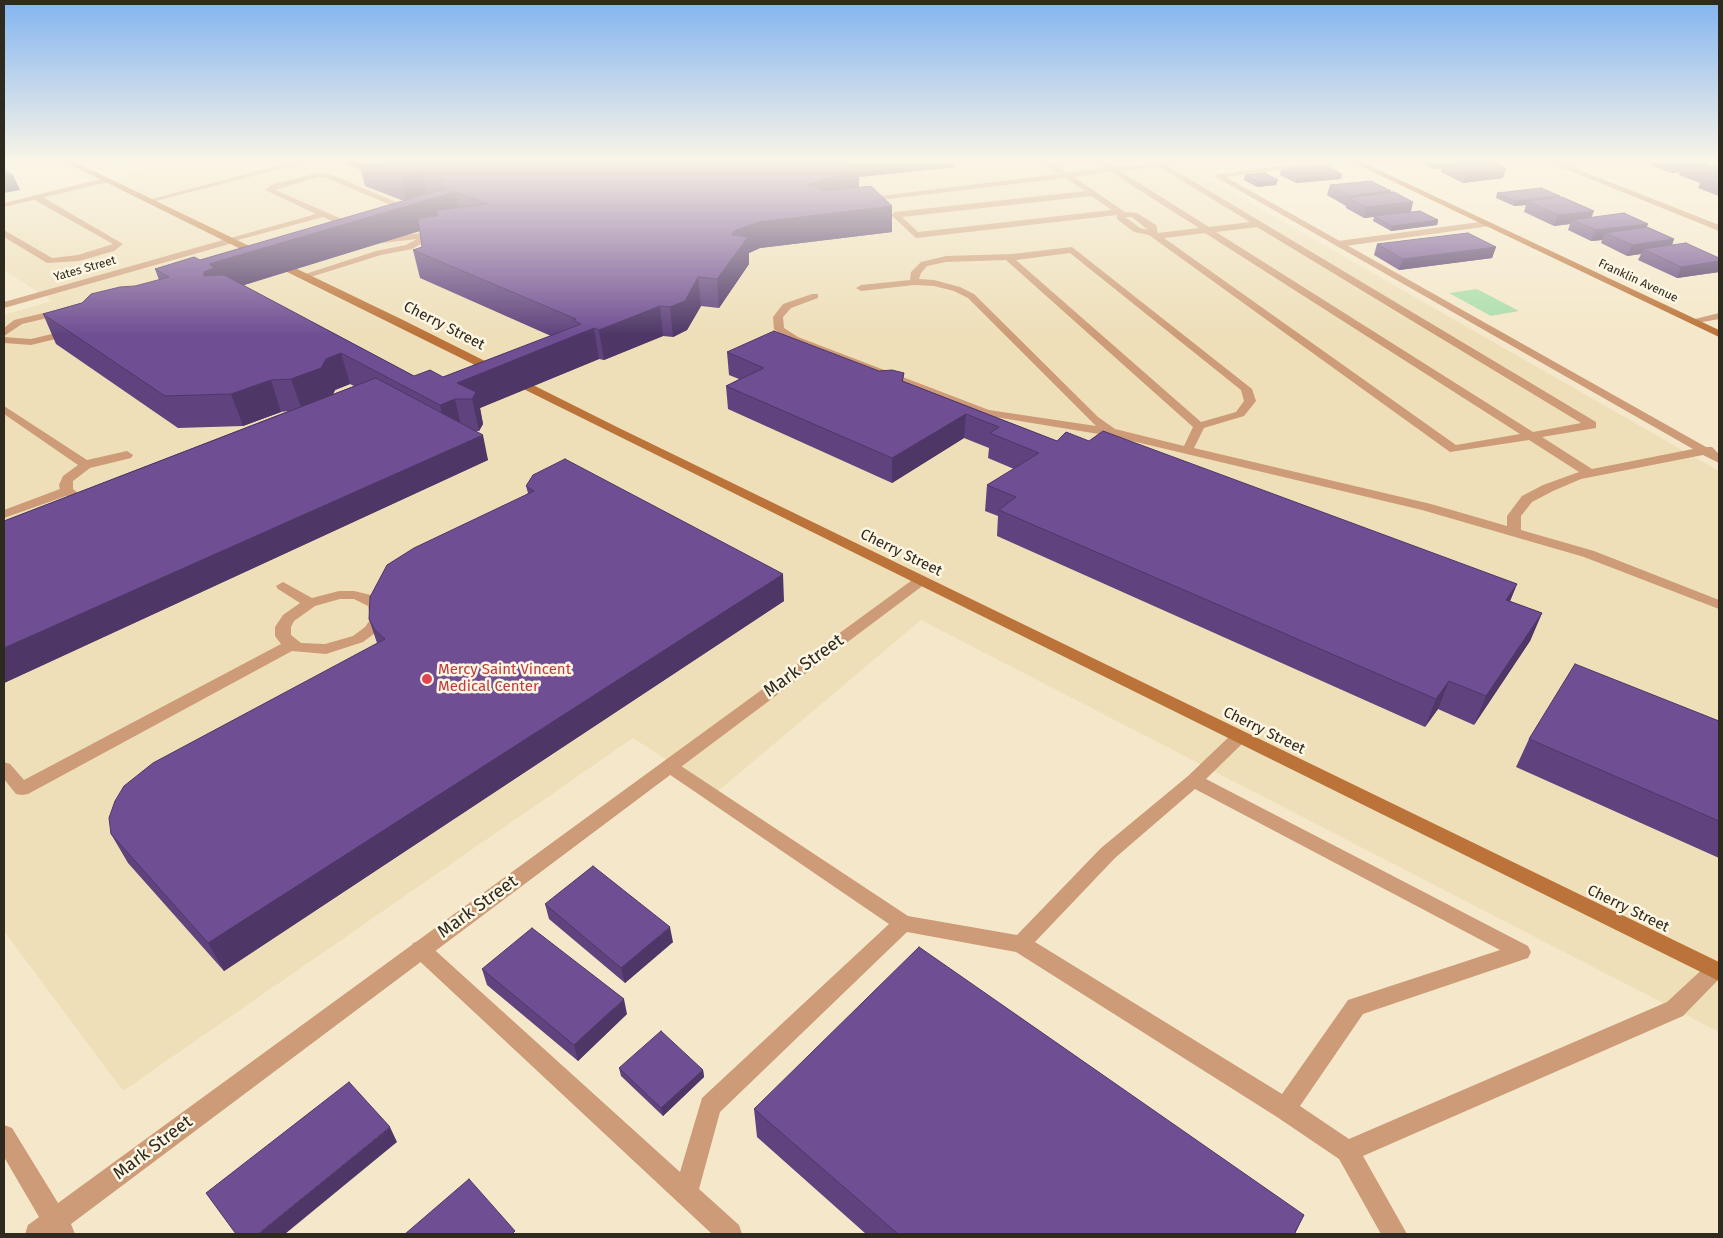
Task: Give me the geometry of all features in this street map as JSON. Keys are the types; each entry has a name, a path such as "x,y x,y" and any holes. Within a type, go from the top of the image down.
{"main road":[{"name":"Cherry Street","path":"186,220 1717,971"},
{"name":"Franklin Avenue","path":"1478,220 1719,334"}],"street":[{"path":"4,233 50,261 79,258 112,249 120,244 77,220"},
{"name":"Yates Street","path":"4,305 304,220"},
{"path":"337,220 382,240 426,235"},
{"path":"304,276 379,252 409,246 426,235 439,222 434,220"},
{"path":"900,220 916,235 1059,220"},
{"path":"1142,220 1153,227 1154,235 1454,449 1592,425 1251,220"},
{"path":"1190,220 1591,474"},
{"path":"1295,220 1719,459"},
{"path":"1698,220 1719,228"},
{"path":"1154,235 1258,224"},
{"path":"1338,244 1487,224"},
{"path":"379,252 382,240"},
{"path":"914,282 916,272 924,264 946,259 1012,257 1072,250 1246,389 1250,401 1240,414 1199,426 1187,451"},
{"path":"1012,257 1011,260 1016,265 1199,426"},
{"path":"861,288 914,282 934,283 957,289 971,296 1094,419 1111,432"},
{"path":"815,296 787,306 778,317 779,329 794,339 987,413 1111,432 1426,508 1589,554 1719,605"},
{"path":"4,333 8,327 18,322 52,314"},
{"path":"1692,321 1719,316"},
{"path":"4,340 31,342 64,334 71,328"},
{"path":"4,408 86,466"},
{"path":"1514,533 1514,516 1527,499 1548,488 1591,474 1719,448"},
{"path":"102,497 87,498 75,496 67,491 65,485 68,479 86,466 113,456 127,455"},
{"path":"4,514 67,491"},
{"name":"Mark Street","path":"52,1230 420,949 920,580"},
{"path":"283,586 310,603"},
{"path":"339,595 366,598 375,604 378,612 377,620 370,630 358,639 343,645 312,650 292,645 283,636 283,627 298,610 310,603 339,595"},
{"path":"4,768 22,789 292,645"},
{"path":"1021,944 1108,853 1194,780 1239,737"},
{"path":"669,766 903,923 1021,944 1285,1109 1347,1151 1395,1234"},
{"path":"1194,780 1520,952 1356,1007 1285,1109"},
{"path":"686,1194 710,1106 903,923"},
{"path":"420,949 730,1234"},
{"path":"1347,1151 1675,1009 1717,971"},
{"path":"4,1136 52,1230"}],"shaded area":[{"name":"Mercy Saint Vincent Medical Center","path":"4,220 1280,220 1719,471 1719,1032 921,620 717,792 633,738 123,1091 4,931 4,315 52,301 4,270"}],"green space":[{"path":"1477,289 1519,311 1491,316 1449,293"}],"building":[{"path":"338,220 360,220 209,264 214,268 204,272 204,276 224,275 414,376 430,370 443,377 581,324 573,320 576,319 413,250 422,247 418,220 778,220 759,222 734,231 732,235 748,237 717,279 698,277 685,301 670,307 660,306 599,330 594,328 457,383 476,392 472,399 455,399 440,405 341,353 326,359 321,368 291,379 271,380 231,394 165,396 43,314 82,303 91,294 120,287 135,286 169,277 155,269 194,257 200,260"},
{"path":"1381,220 1438,220 1392,226"},
{"path":"1572,220 1639,220 1648,224 1596,230"},
{"path":"1647,227 1674,239 1632,245 1605,233"},
{"path":"1468,233 1496,247 1403,259 1377,244"},
{"path":"1686,243 1719,258 1719,261 1681,267 1643,249"},
{"path":"774,331 879,371 892,370 904,373 902,381 1057,441 1066,432 1089,441 1103,431 1517,584 1506,600 1542,613 1486,696 1449,681 1436,699 999,510 1016,497 987,485 1039,453 990,433 999,427 966,414 892,458 726,386 764,368 727,352"},
{"path":"376,378 483,435 4,648 4,521"},
{"path":"565,459 783,574 208,943 111,834 109,818 115,801 124,786 153,763 385,639 375,630 369,619 370,597 387,565 414,548 534,491 526,486 533,475"},
{"path":"1575,664 1719,721 1719,821 1529,739"},
{"path":"593,866 670,927 621,968 545,904"},
{"path":"532,928 624,999 574,1045 482,969"},
{"path":"919,947 1304,1215 1294,1234 898,1234 754,1109"},
{"path":"661,1031 703,1070 661,1108 619,1068"},
{"path":"349,1082 390,1127 258,1234 236,1234 206,1193"},
{"path":"469,1179 515,1231 512,1234 405,1234"}],"place":[{"name":"Mercy Saint Vincent Medical Center","path":"427,679"}]}
